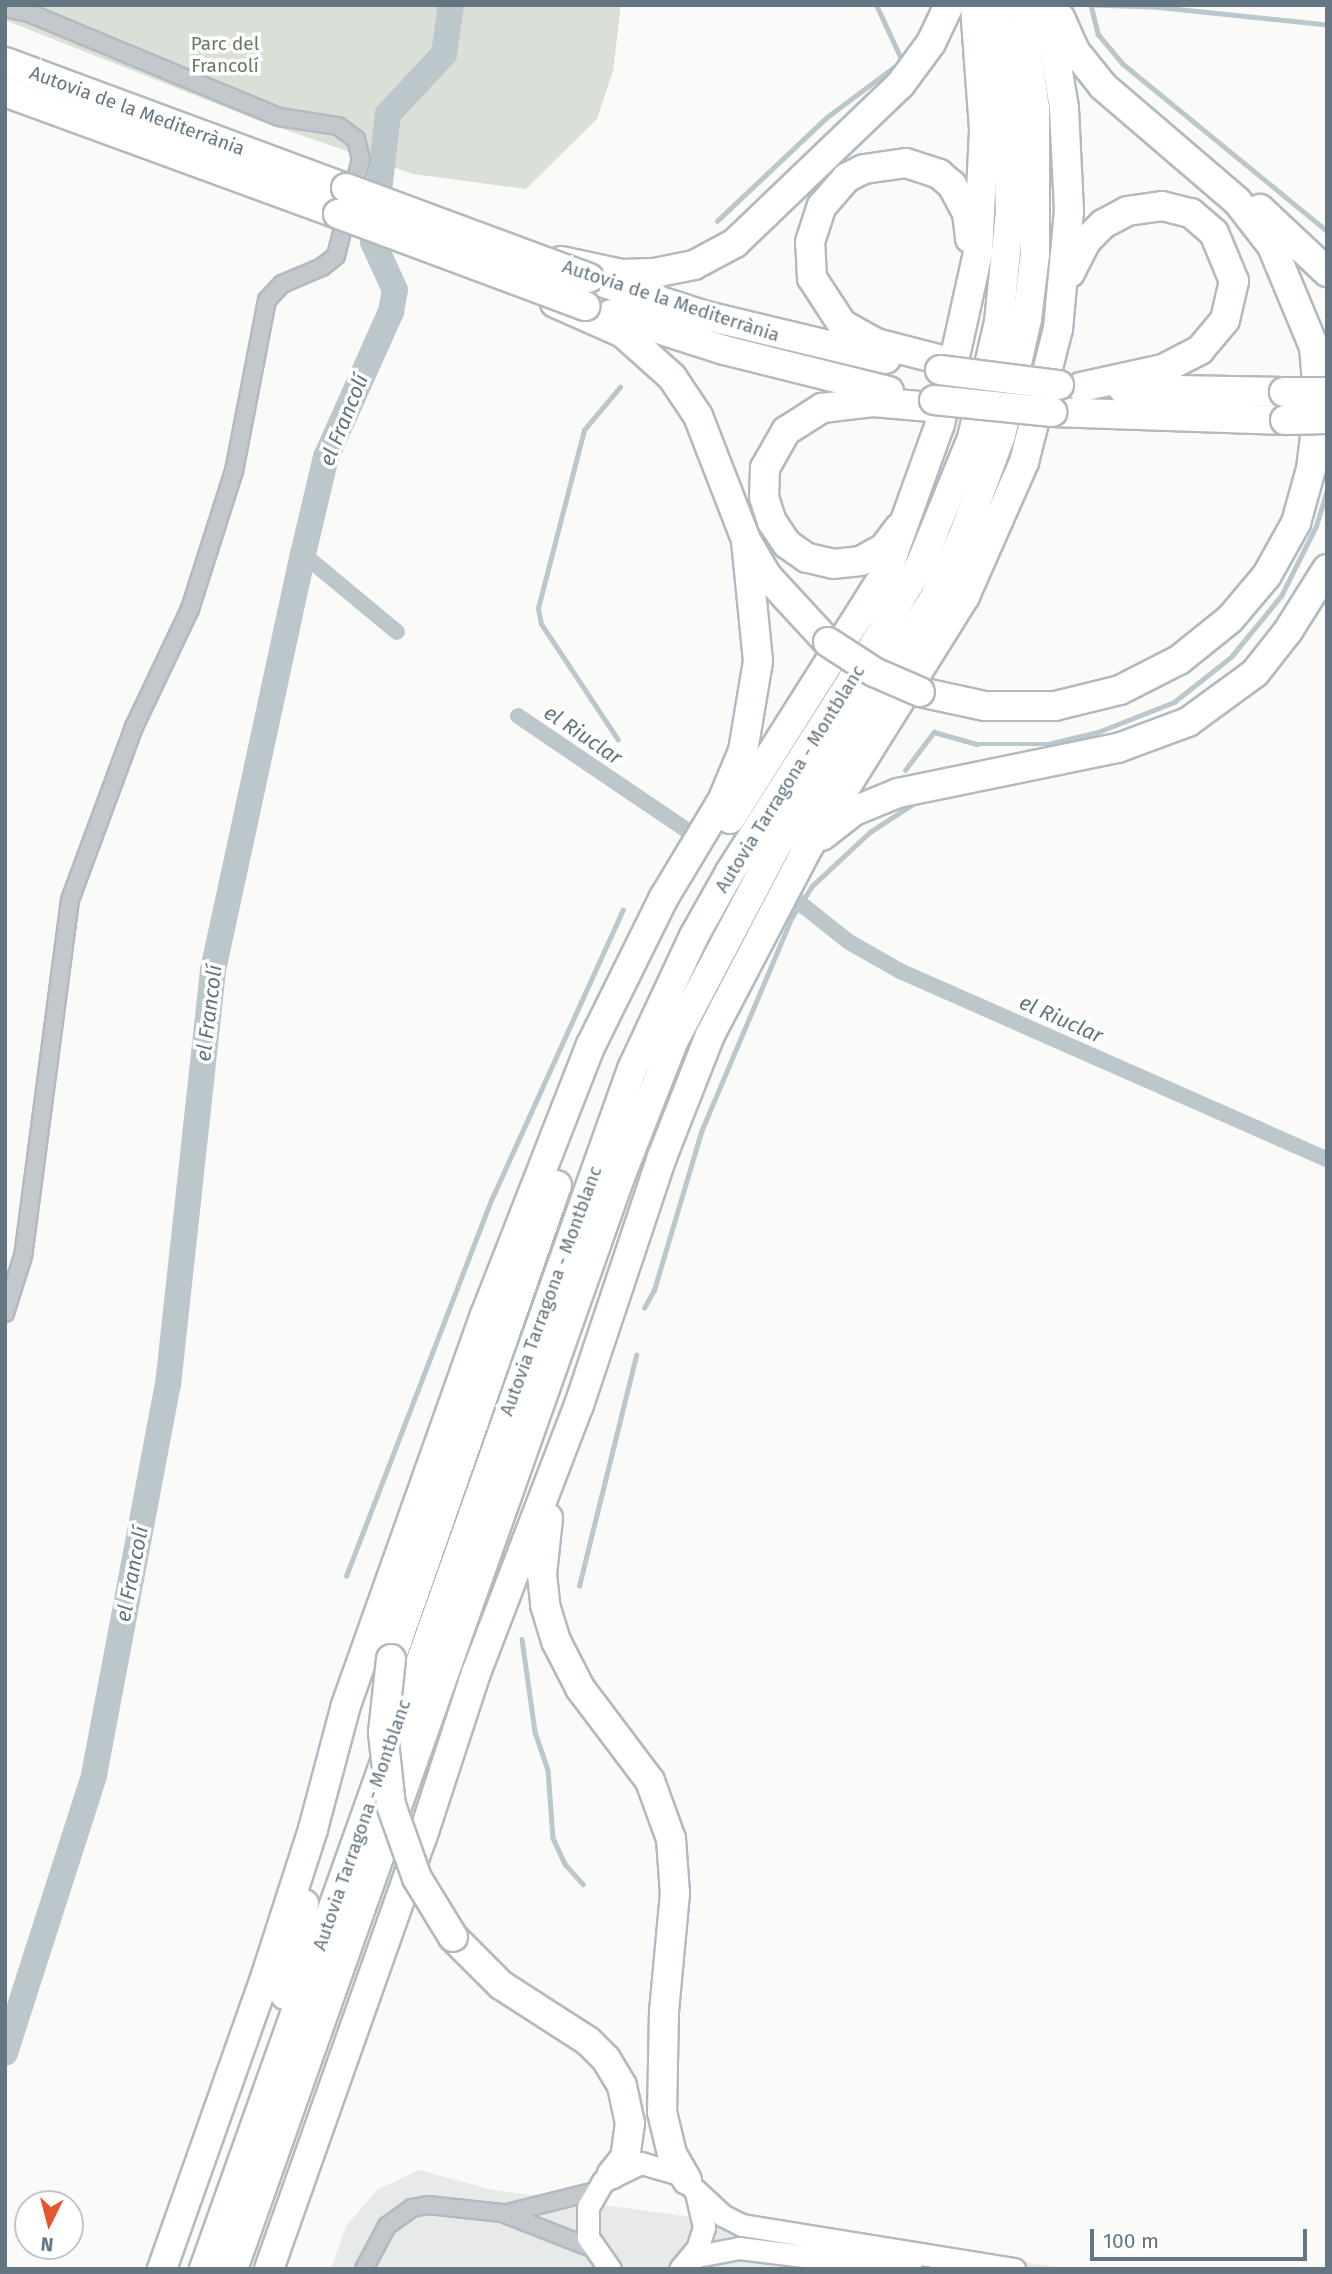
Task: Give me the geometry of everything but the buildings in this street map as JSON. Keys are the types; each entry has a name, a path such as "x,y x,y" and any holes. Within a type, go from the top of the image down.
{"highway":[{"path":"591,272 622,274 674,271 736,243 900,85 931,43 949,5"},
{"path":"559,1135 689,887 887,571 911,508 951,386 978,253 983,170 975,5"},
{"name":"Autovia Tarragona - Montblanc","path":"205,2269 274,2065 632,1069 724,883 867,657 921,563 972,438 1008,248 1011,174 1004,68 992,5"},
{"name":"Autovia Tarragona - Montblanc","path":"233,2269 644,1112 703,977 774,850 926,611 978,499 1018,364 1035,254 1034,109 1020,5"},
{"path":"1047,5 1068,156 1063,299"},
{"path":"584,311 640,346 686,395 707,434 746,540 785,598 828,642 874,672 920,692 985,706 1055,706 1090,699 1149,677 1196,648 1230,619 1267,575 1296,523 1311,469 1319,406 1319,377 1307,321 1285,271 1254,220 1087,68 1067,36 1057,5"},
{"name":"Autovia de la Mediterrània","path":"5,62 342,201 584,311 764,361 941,403 1052,412 1285,406 1327,392"},
{"name":"Autovia de la Mediterrània","path":"5,92 342,201 591,272 808,343 941,365 984,366 1070,386 1285,406 1327,419"},
{"path":"1143,121 1231,182 1327,272"},
{"path":"941,365 857,334 825,304 809,260 815,223 832,192 864,169 885,164 922,166 952,185 967,213 970,228 965,319"},
{"path":"267,2269 414,1862 476,1673 579,1405 662,1157 710,1035 809,846 953,615 999,527 1034,432 1063,299 1079,253 1094,232 1115,216 1150,206 1177,208 1202,221 1224,249 1232,274 1230,308 1200,350 1163,369 1070,386"},
{"path":"911,508 893,538 874,554 847,564 819,563 796,552 772,522 764,497 765,468 786,431 822,408 864,402 941,403"},
{"path":"162,2269 313,1829 346,1705 485,1315 614,996 663,899 723,799 743,751 758,661 746,540"},
{"path":"809,846 875,800 1118,748 1188,722 1255,673 1289,631 1327,569"},
{"path":"602,1056 391,1659 383,1733 391,1805 417,1878 453,1937 501,1985 588,2040 606,2059 622,2086 630,2123 625,2158 604,2182"},
{"path":"579,1405 546,1528 545,1605 571,1673 642,1768 667,1824 675,1893 664,2011 662,2112 672,2154 691,2185"},
{"path":"476,1673 483,1630 530,1461 531,1431"},
{"path":"274,2065 276,2028 300,1928 313,1829"}],"main road":[{"path":"610,2269 592,2248 586,2218 604,2182 650,2163 666,2167 691,2185 722,2216 764,2231 1014,2269"},
{"path":"686,2263 704,2227 691,2185"},
{"path":"686,2263 739,2248 911,2269"}],"street":[{"path":"5,8 29,13 279,117 338,126 356,139 361,159 336,256 322,267 282,284 267,300 234,471 190,609 134,727 70,900 23,1256 5,1313"},
{"path":"502,2213 538,2209 604,2182"},
{"path":"364,2269 387,2226 412,2208 428,2205 502,2213 533,2221 592,2248"}],"shaded area":[{"path":"419,2170 493,2190 1074,2269 331,2269 346,2226 377,2190"}],"green space":[{"name":"Parc del Francolí","path":"5,5 621,5 613,71 597,119 526,189 413,174 260,121 5,20"}],"waterway":[{"name":"el Francolí","path":"5,2053 94,1775 168,1385 213,970 303,554 326,457 391,312 395,290 373,242 388,114 444,54 451,5"},
{"path":"717,221 827,117 902,61 876,5"},
{"path":"1327,25 1152,7 1091,5 1098,34 1122,63 1327,231"},
{"path":"618,740 541,624 538,608 584,430 620,387"},
{"path":"905,770 934,732 977,744 1048,744 1098,732 1174,702 1231,657 1281,596 1316,526 1327,491"},
{"name":"el Riuclar","path":"303,554 397,632"},
{"name":"el Riuclar","path":"518,716 695,836"},
{"path":"644,1308 654,1290 701,1132 792,917 812,886 870,832 916,802"},
{"name":"el Riuclar","path":"791,896 849,942 900,971 1327,1159"},
{"path":"346,1576 493,1196 623,910"},
{"path":"579,1586 636,1355"},
{"path":"522,1639 535,1732 548,1770 553,1838 565,1864 583,1884"}]}
